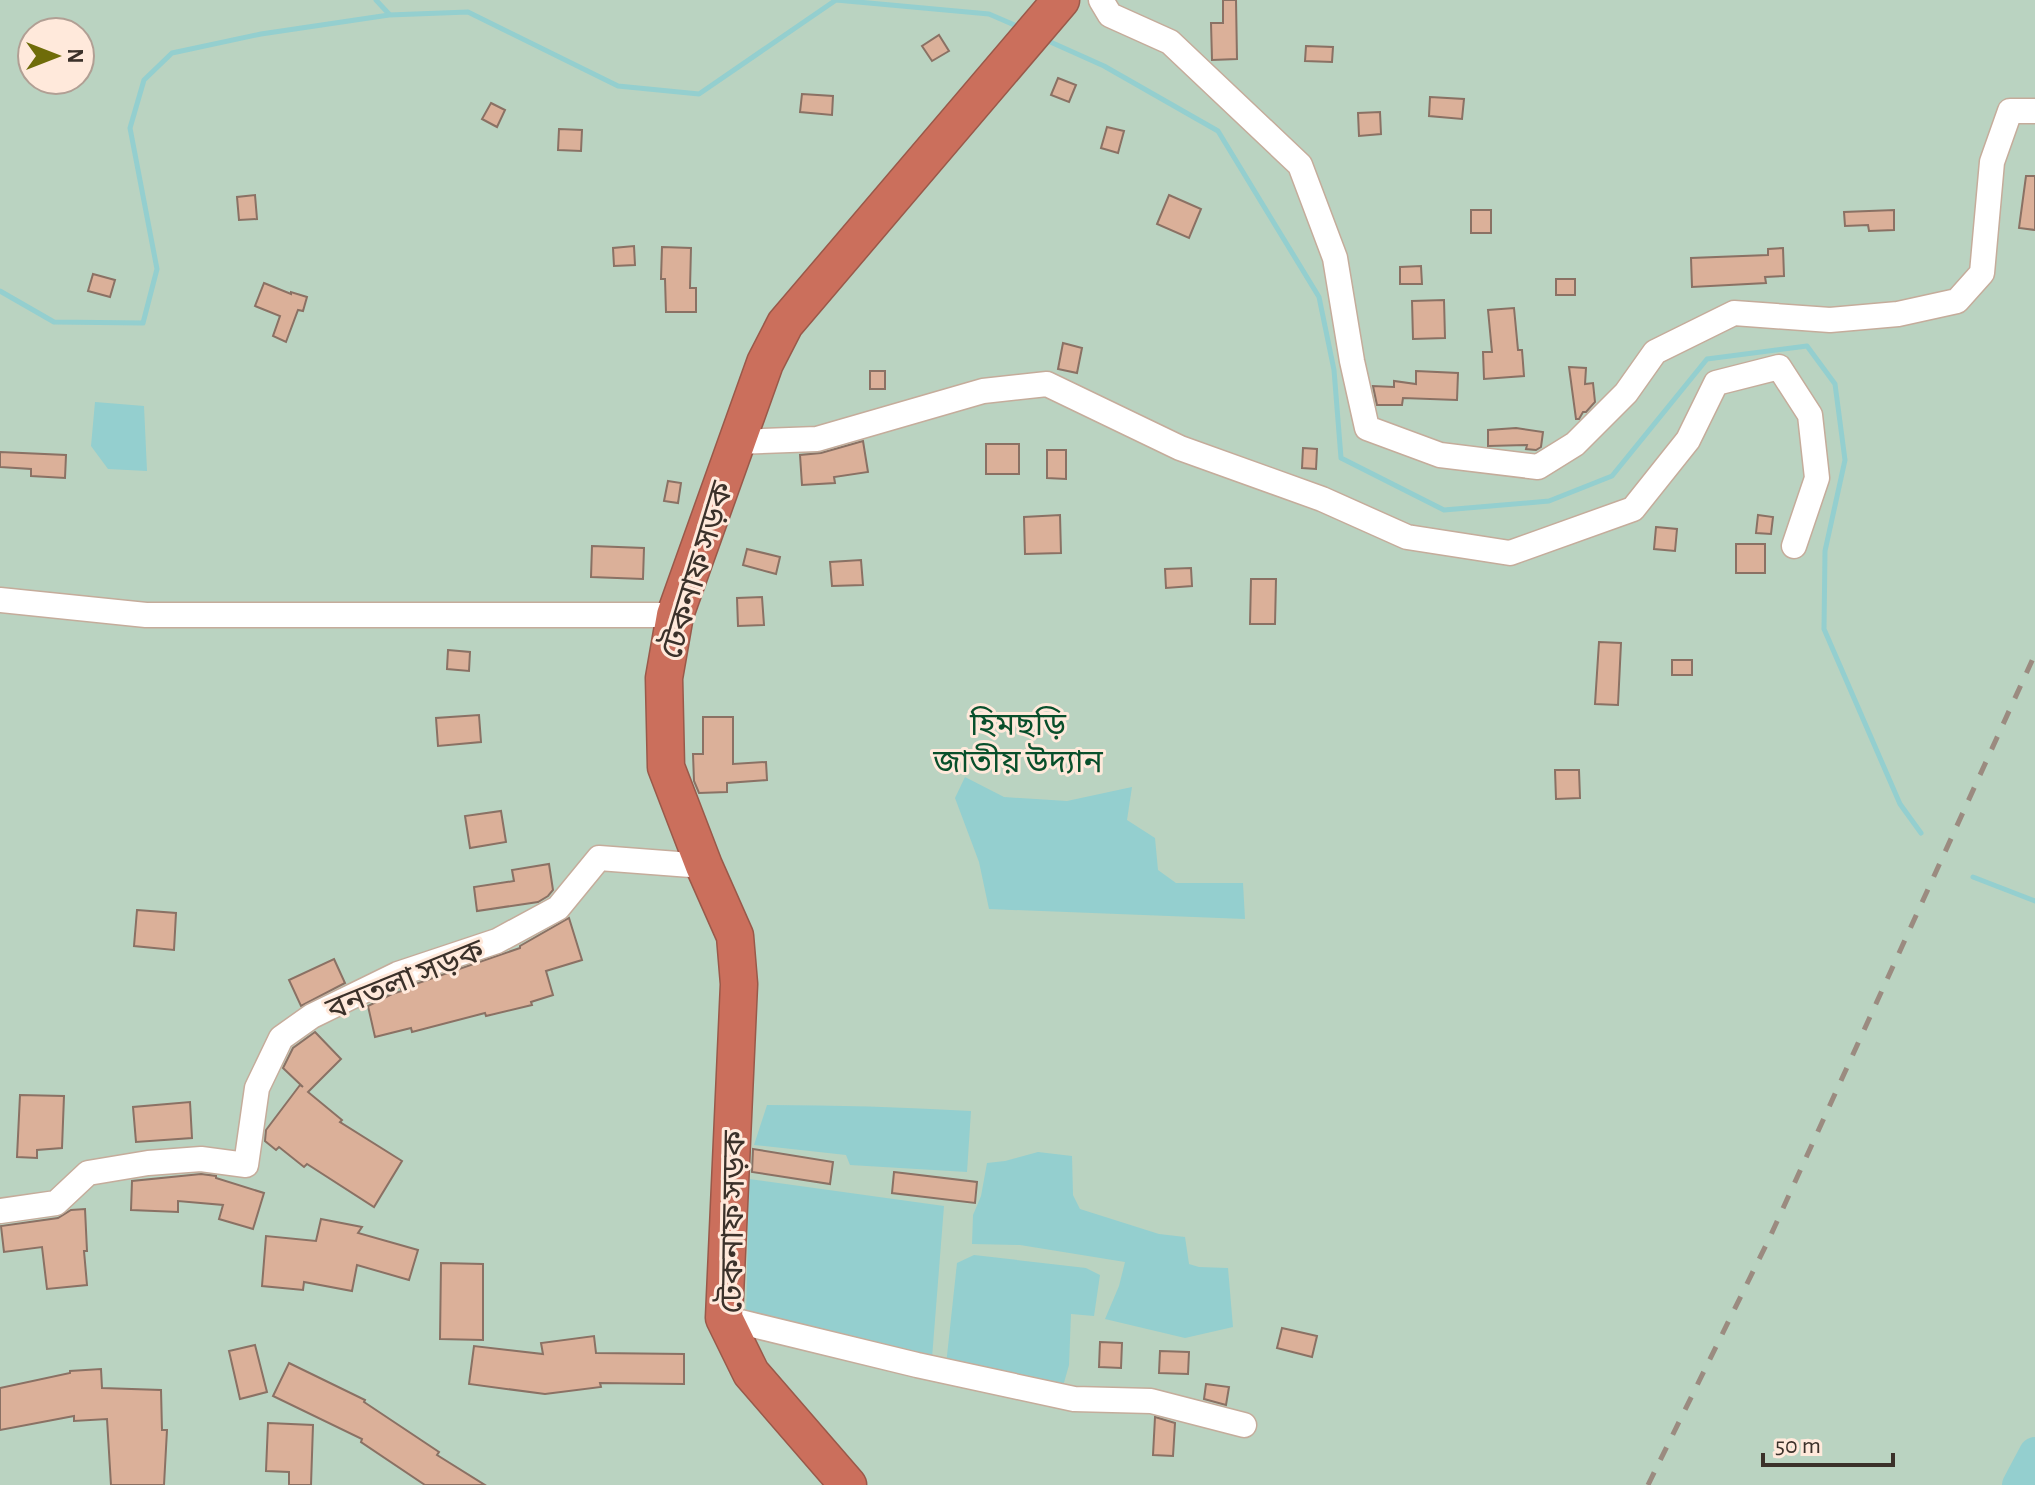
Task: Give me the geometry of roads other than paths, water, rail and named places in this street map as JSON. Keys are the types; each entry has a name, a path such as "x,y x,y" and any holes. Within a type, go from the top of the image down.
{"highway":[{"name":"টেকনাফ সড়ক","path":"848,1485 751,1373 724,1318 739,984 735,936 666,767 664,678 675,615 765,363 785,324 1061,0"}],"street":[{"path":"1101,0 1110,15 1170,42 1300,165 1335,258 1367,428 1440,455 1538,467 1575,444 1626,393 1655,352 1734,313 1830,320 1898,314 1957,301 1982,273 1992,162 2010,111 2035,111"},
{"path":"736,442 817,439 983,391 1047,384 1180,448 1322,499 1407,537 1510,553 1633,509 1688,440 1716,383 1779,367 1810,415 1817,478 1794,546"},
{"path":"0,600 146,615 675,615"},
{"name":"বনতলা সড়ক","path":"0,1211 56,1203 88,1173 148,1163 201,1159 246,1165 257,1088 281,1038 312,1016 398,974 497,941 558,908 599,858 704,866"},
{"path":"724,1318 1074,1399 1151,1401 1244,1425"}],"water":[{"path":"95,402 144,406 147,471 108,469 91,446"},
{"path":"965,777 1004,797 1067,801 1132,787 1127,820 1155,838 1158,870 1176,883 1243,883 1245,919 989,909 979,862 955,798"},
{"path":"767,1105 971,1111 967,1172 850,1165 846,1155 754,1145"},
{"path":"1038,1152 1072,1156 1073,1195 1080,1209 1159,1234 1185,1237 1189,1264 1228,1268 1233,1327 1185,1338 1105,1319 1125,1262 1020,1245 972,1244 973,1215 981,1196 987,1163"},
{"path":"749,1179 944,1206 932,1358 746,1319"},
{"path":"974,1255 1086,1268 1100,1275 1094,1316 1071,1314 1069,1365 1063,1386 946,1365 957,1263"}],"waterway":[{"path":"376,0 389,14"},
{"path":"0,291 54,322 143,323 157,269 130,128 144,80 172,53 261,34 389,15 468,12 618,86 699,94 836,0 989,14 1019,27"},
{"path":"1046,40 1104,66 1218,131 1319,297 1334,370 1341,458 1444,510 1549,501 1612,476 1707,359 1807,346 1835,384 1845,460 1825,551 1824,629 1900,804 1921,833"},
{"path":"1973,877 2035,901"},
{"path":"2018,1485 2035,1453"}],"railway":[{"path":"1648,1485 1769,1239 2035,654"}],"park label":[{"name":"হিমছড়ি জাতীয় উদ্যান","path":"1018,742"}]}
